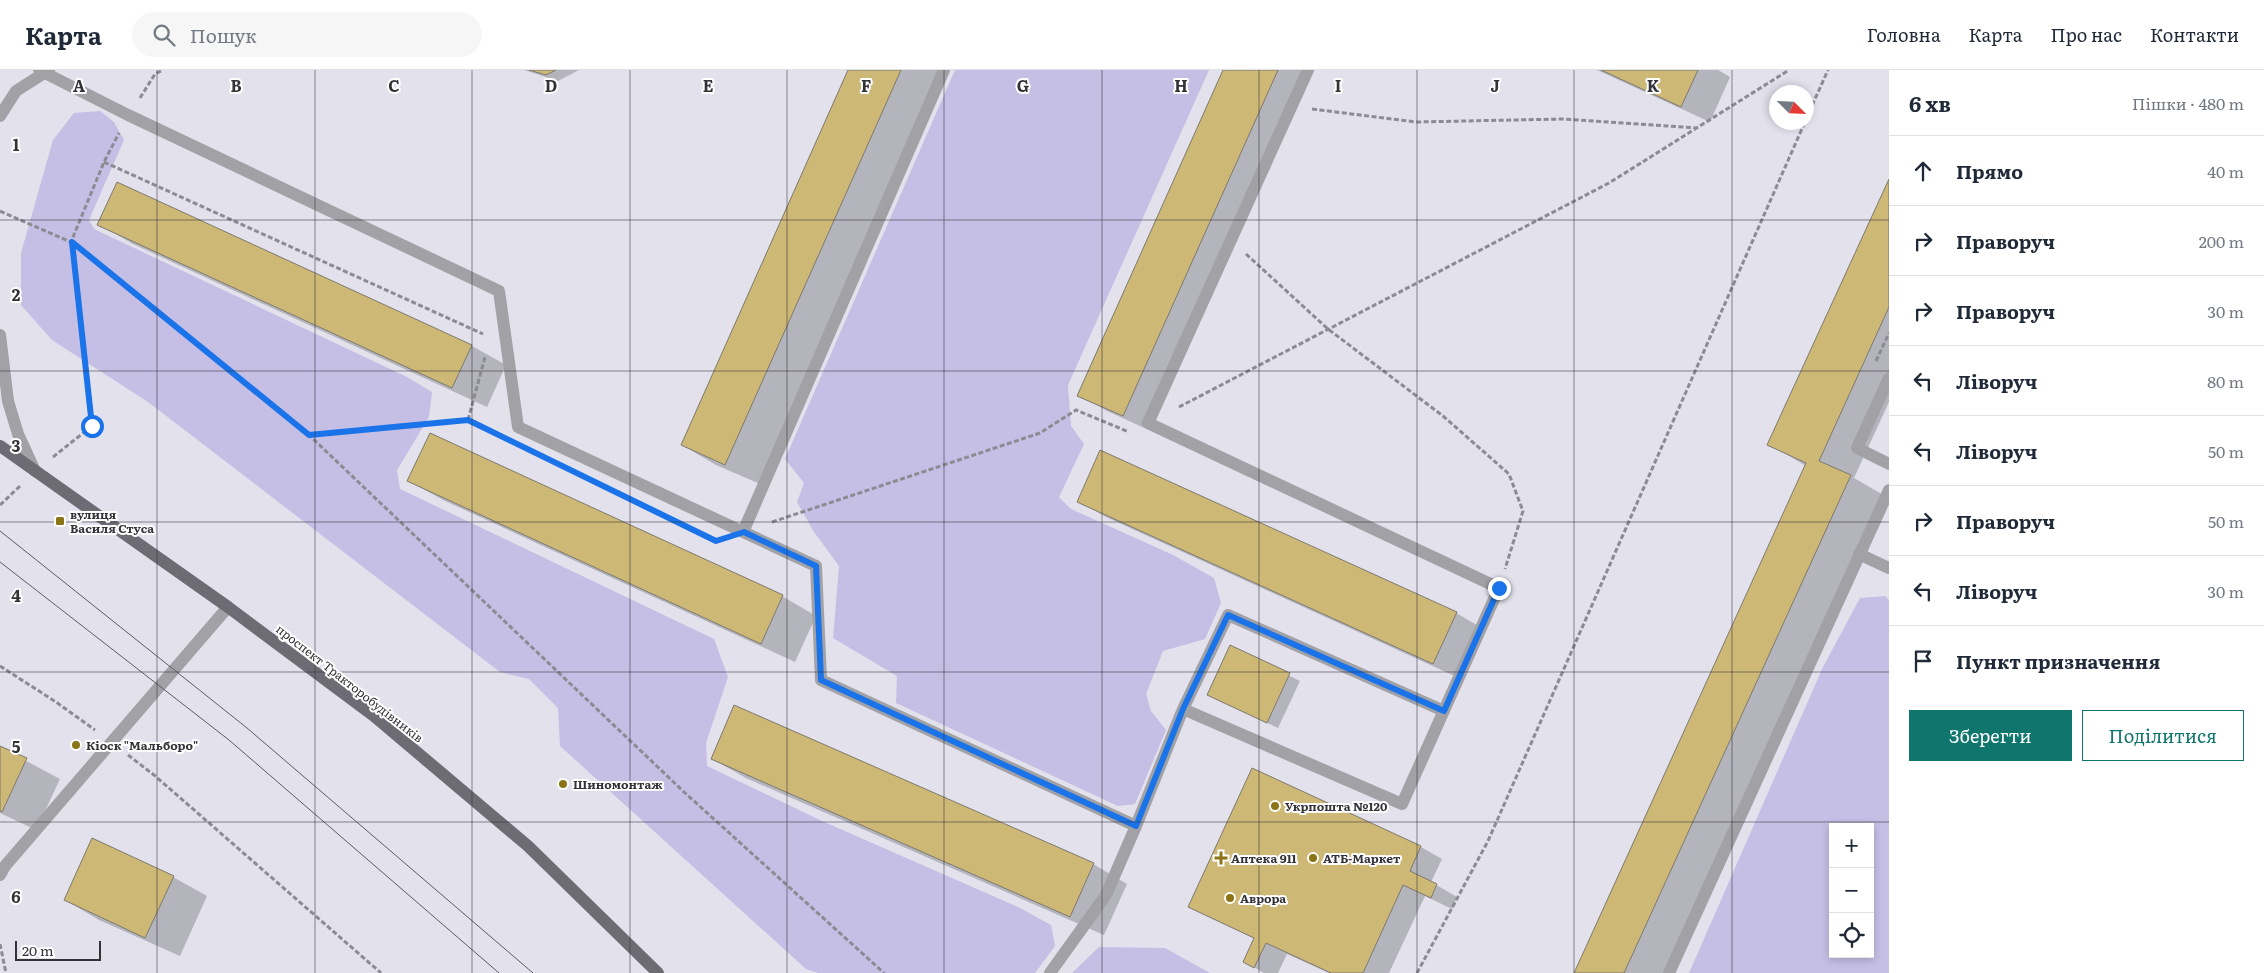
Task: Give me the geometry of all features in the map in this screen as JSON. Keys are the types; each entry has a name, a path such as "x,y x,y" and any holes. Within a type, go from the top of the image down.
{"main road":[{"name":"проспект Тракторобудівників","path":"0,446 228,607 374,716 513,834 658,973"}],"street":[{"path":"744,532 944,70"},
{"path":"1183,709 1402,804 1499,588 1148,423 1308,70"},
{"path":"0,116 16,91 44,71 128,115 499,291 518,427 816,566 821,680 1136,826"},
{"path":"0,335 8,401 18,434 36,471"},
{"path":"1889,378 1856,448 1889,464"},
{"path":"1669,973 1889,490"},
{"path":"1859,554 1889,568"},
{"path":"2,868 228,607"},
{"path":"1050,973 1106,895 1183,709 1228,615 1444,711"}],"path":[{"path":"0,504 36,471 92,426 72,242 104,162 128,115 155,74 163,70"},
{"path":"1610,183 1789,70"},
{"path":"1814,101 1828,70"},
{"path":"1292,106 1416,122 1563,119 1697,128"},
{"path":"1417,973 1488,841 1801,130"},
{"path":"104,162 491,337"},
{"path":"0,211 72,242 309,435 684,792 884,973"},
{"path":"1231,240 1328,329 1443,416 1509,474 1523,510 1499,588"},
{"path":"1873,368 1889,333"},
{"path":"468,420 486,356"},
{"path":"309,435 468,420 503,438"},
{"path":"0,666 56,702 154,775 381,973"},
{"path":"0,944 6,973"}],"shaded area":[{"path":"955,70 1209,70 1068,385 1071,426 1084,444 1059,497 1071,509 1173,555 1214,578 1221,603 1205,639 1163,651 1146,694 1151,711 1166,730 1135,804 1118,806 896,703 897,676 833,638 839,566 814,532 797,502 804,483 785,459"},
{"path":"100,111 114,122 124,140 89,220 94,229 407,377 432,392 429,417 397,470 400,489 714,639 728,677 706,743 707,766 822,821 1020,908 1051,925 1055,946 1035,973 818,973 806,969 560,746 558,708 529,679 500,672 148,402 52,340 21,305 21,253 53,140 74,113"},
{"path":"1885,596 1889,600 1889,973 1689,973 1823,667 1860,598"},
{"path":"1099,947 1165,948 1210,973 1072,973"}],"building":[{"path":"529,70 556,70 546,75"},
{"path":"848,70 901,70 725,465 681,445"},
{"path":"1223,70 1278,70 1123,416 1077,396"},
{"path":"1601,70 1698,70 1681,107"},
{"path":"1889,179 1889,307 1819,461 1851,475 1624,973 1574,973 1806,463 1767,445"},
{"path":"117,182 472,345 452,388 97,225"},
{"path":"430,433 783,595 761,644 407,481"},
{"path":"1100,450 1457,612 1433,664 1077,502"},
{"path":"1230,645 1290,673 1267,723 1207,695"},
{"path":"734,705 1094,863 1070,917 711,759"},
{"path":"0,746 27,758 2,812 0,811"},
{"name":"АТБ-Маркет","path":"1252,768 1421,846 1410,871 1437,884 1431,898 1403,885 1363,973 1331,973 1266,943 1254,968 1243,962 1254,938 1188,907"},
{"path":"92,838 174,876 145,938 64,900"}],"tram line":[{"path":"0,531 247,728 533,973"},
{"path":"0,562 229,740 499,973"}],"place":[{"name":"вулиця Василя Стуса","path":"60,521"},
{"name":"Кіоск \"Мальборо\"","path":"76,745"},
{"name":"Шиномонтаж","path":"563,784"},
{"name":"Укрпошта №120","path":"1275,806"},
{"name":"Аптека 911","path":"1221,858"},
{"name":"АТБ-Маркет","path":"1313,858"},
{"name":"Аврора","path":"1230,898"}],"route":[{"path":"92,426 72,242 309,435 468,420 716,541 744,532 816,566 821,680 1136,826 1183,709 1228,615 1444,711 1499,588"}]}
